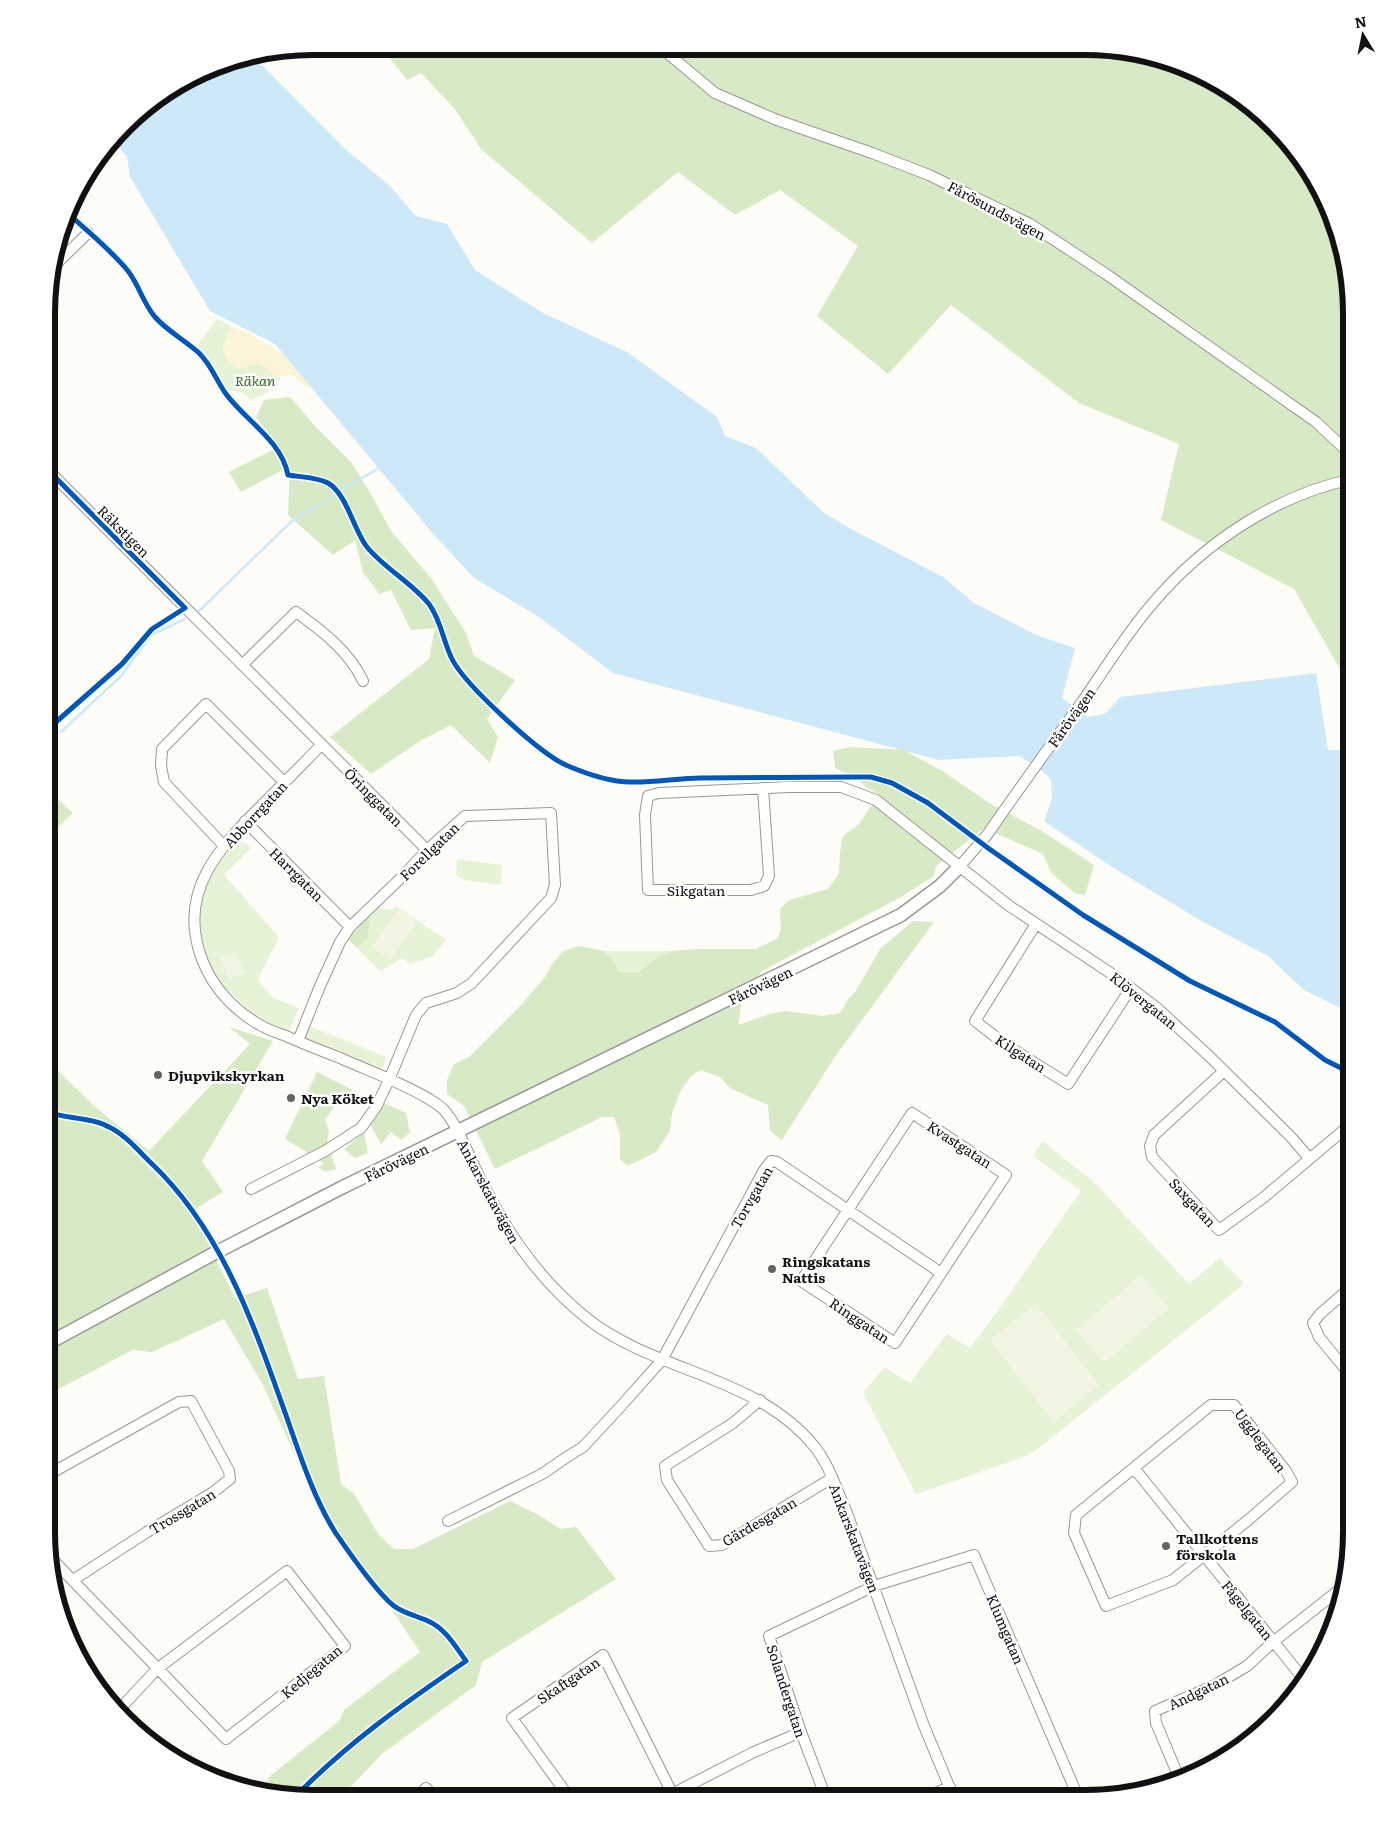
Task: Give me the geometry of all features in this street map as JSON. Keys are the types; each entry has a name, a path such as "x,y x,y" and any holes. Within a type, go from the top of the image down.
{"street":[{"name":"Fårösundsvägen","path":"669,55 715,94 777,120 930,175 1030,224 1106,274 1316,422 1343,447"},
{"path":"61,260 88,233"},
{"name":"Räkstigen","path":"55,478 321,745"},
{"name":"Fårövägen","path":"55,1340 242,1239 901,914 940,886 987,835 1152,604 1182,571 1214,544 1252,519 1293,498 1343,480"},
{"path":"242,665 296,612 329,637 357,668 363,681"},
{"path":"224,846 164,782 161,766 162,749 168,742 206,704 284,782"},
{"name":"Abborrgatan","path":"321,745 245,821 211,864 199,886 194,914 198,949 208,976 227,1000 260,1025 416,1091 443,1108 458,1132"},
{"name":"Öringgatan","path":"321,745 427,850"},
{"name":"Sikgatan","path":"764,788 769,876 764,886 751,890 648,890 645,815 648,796 659,793 764,788 841,787 876,800 959,867"},
{"name":"Forellgatan","path":"298,1041 340,942 350,927 427,850 465,816 551,813 555,885 551,898 472,983 457,993 426,1004 416,1015 389,1080"},
{"name":"Harrgatan","path":"245,821 350,927"},
{"name":"Klövergatan","path":"959,867 1008,905 1131,988 1157,1008 1291,1137 1309,1158"},
{"name":"Kilgatan","path":"1036,924 975,1021 1005,1044 1068,1084 1131,988"},
{"name":"Saxgatan","path":"1224,1071 1154,1135 1150,1146 1152,1157 1219,1230 1263,1198 1343,1130"},
{"path":"251,1189 325,1151 361,1128 376,1107 389,1080"},
{"name":"Kvastgatan","path":"847,1210 912,1113 1006,1175 941,1273"},
{"name":"Ankarskatavägen","path":"458,1132 482,1183 517,1245 546,1281 590,1321 633,1347 760,1400 788,1419 815,1447 832,1478 847,1513 924,1726 951,1790"},
{"name":"Torvgatan","path":"662,1360 759,1179 771,1161 777,1162 941,1273"},
{"name":"Ringgatan","path":"847,1210 802,1281 895,1343 941,1273"},
{"path":"1343,1294 1320,1314 1313,1323 1319,1337 1343,1366"},
{"path":"448,1522 542,1474 583,1447 662,1360"},
{"name":"Gärdesgatan","path":"760,1400 733,1423 665,1466 667,1480 709,1546 722,1545 832,1478"},
{"name":"Trossgatan","path":"55,1471 180,1402 191,1401 229,1471 230,1479 212,1493 73,1580"},
{"name":"Ugglegatan","path":"1134,1468 1211,1405 1234,1405 1240,1412 1286,1471 1292,1482 1204,1556"},
{"path":"1134,1468 1076,1515 1074,1533 1106,1606 1173,1580 1204,1556"},
{"name":"Fågelgatan","path":"1134,1468 1300,1675"},
{"name":"Klumgatan","path":"874,1586 974,1555 1075,1790"},
{"path":"57,1564 157,1669"},
{"name":"Kedjegatan","path":"122,1706 157,1669 287,1571 345,1646 226,1739 157,1669"},
{"name":"Solandergatan","path":"823,1790 800,1732 769,1636 874,1586"},
{"path":"1273,1642 1336,1593"},
{"name":"Andgatan","path":"1177,1773 1156,1723 1155,1712 1215,1685 1247,1666 1273,1642"},
{"name":"Skaftgatan","path":"563,1790 512,1718 603,1655 666,1790"},
{"path":"679,1790 754,1752 800,1732"},
{"path":"943,1790 950,1787"}],"green space":[{"path":"387,55 1085,55 1119,57 1152,64 1184,75 1229,98 1268,130 1300,169 1323,214 1338,262 1343,313 1343,674 1294,589 1161,520 1179,444 1079,403 951,305 888,374 817,316 858,246 780,190 735,215 678,172 592,243 481,149 455,109 421,73 407,80"},
{"name":"Räkan","path":"217,319 231,326 223,346 228,359 233,365 241,368 260,364 276,378 280,377 280,380 264,394 250,400 246,395 229,391 211,363 196,347"},
{"path":"290,397 314,425 352,463 391,531 431,578 466,633 474,656 515,680 487,719 498,737 490,763 451,725 420,741 371,774 330,737 429,659 435,628 411,630 391,590 379,594 363,572 355,540 333,555 288,515 290,466 241,492 229,472 279,447 256,417 264,400"},
{"path":"851,747 903,750 941,770 989,803 1040,830 1094,865 1085,895 1075,893 1051,873 1043,854 984,828 936,866 934,876 901,897 762,971 742,1002 738,1025 770,1014 786,1011 823,1016 840,1013 881,948 913,921 934,922 834,1058 782,1140 770,1131 768,1105 730,1088 720,1077 701,1070 691,1076 681,1090 672,1113 670,1131 656,1152 628,1166 620,1159 620,1134 614,1117 602,1117 495,1169 464,1106 447,1094 447,1080 454,1064 469,1057 521,1005 545,977 552,964 563,951 580,946 604,951 613,960 619,972 638,973 656,958 672,951 756,949 778,938 781,927 780,909 789,900 828,889 839,874 843,836 858,825 879,795 855,777 835,768 833,751"},
{"path":"55,796 73,813 55,830"},
{"path":"243,841 251,848 224,875 279,937 258,979 273,998 299,1008 288,1033 264,1024 213,976 202,946 200,914 204,891 216,867 236,842"},
{"path":"457,859 502,865 501,885 464,880 456,875"},
{"path":"396,906 446,940 433,956 410,964 403,958 380,971 357,948 368,937 370,915 379,908 392,910"},
{"path":"399,909 417,922 390,960 372,946"},
{"path":"370,915 368,937 357,948 348,939"},
{"path":"236,951 245,973 229,979 220,957"},
{"path":"604,951 672,951 656,958 638,973 619,972 613,960"},
{"path":"307,1025 386,1057 383,1067 373,1071 303,1041"},
{"path":"229,1027 273,1041 202,1161 223,1192 192,1211 235,1298 267,1288 298,1379 324,1376 341,1484 354,1494 379,1535 394,1549 413,1549 510,1501 539,1515 560,1529 576,1527 616,1579 482,1662 476,1685 383,1753 348,1790 313,1790 264,1785 270,1776 339,1721 344,1710 420,1652 386,1601 332,1529 262,1383 224,1319 152,1352 133,1350 55,1391 55,1068 94,1106 149,1151 250,1044"},
{"path":"317,1072 353,1090 342,1097 325,1119 329,1132 327,1141 336,1169 325,1172 318,1167 324,1163 285,1139"},
{"path":"382,1102 406,1113 410,1133 401,1140 391,1132 381,1144 370,1124"},
{"path":"364,1133 368,1153 355,1158 344,1149"},
{"path":"1042,1141 1094,1182 1189,1284 1220,1258 1244,1284 1035,1451 1021,1458 916,1494 863,1393 884,1367 910,1383 947,1334 970,1348 1001,1306 1081,1191 1033,1156"},
{"path":"1141,1275 1169,1308 1104,1363 1076,1330"},
{"path":"1036,1304 1099,1385 1053,1422 990,1340"}],"sand":[{"name":"Räkan","path":"231,326 240,331 248,332 301,363 315,388 306,387 291,374 276,378 264,367 257,364 240,369 232,365 223,354 223,346"}],"water":[{"path":"258,61 345,149 390,186 416,216 447,224 475,270 543,313 627,352 717,417 725,436 756,448 823,512 851,529 943,577 974,603 1036,635 1075,648 1062,698 1088,717 1105,714 1120,697 1316,673 1328,750 1343,750 1343,1009 1304,990 1268,956 1203,922 1112,867 1044,821 1052,799 1051,780 1046,774 1020,756 939,760 613,673 539,617 474,578 434,535 275,344 210,311 130,177 127,157 117,145 130,130 169,98 214,75"}],"waterway":[{"path":"343,489 379,468"},
{"path":"199,611 294,519 333,496"},
{"path":"61,732 122,675 151,635 185,619"}],"cycle path":[{"path":"73,218 108,249 128,271 155,317 199,353 234,404 271,441 278,451 288,475 319,480 335,488 367,547 429,604 452,659 460,671 505,718 556,759 590,775 622,782 701,778 871,777 892,783 928,803 1083,915 1190,981 1275,1022 1325,1060 1343,1069"},
{"path":"55,477 185,608 152,629 122,664 55,723"},
{"path":"55,1114 95,1121 115,1130 135,1147 175,1188 217,1249 234,1282 263,1351 308,1478 327,1519 363,1571 387,1600 406,1613 434,1624 450,1638 466,1661 356,1741 303,1789"}],"place":[{"name":"Djupvikskyrkan","path":"158,1075"},
{"name":"Nya Köket","path":"291,1098"},
{"name":"Ringskatans Nattis","path":"772,1269"},
{"name":"Tallkottens förskola","path":"1166,1546"}]}
